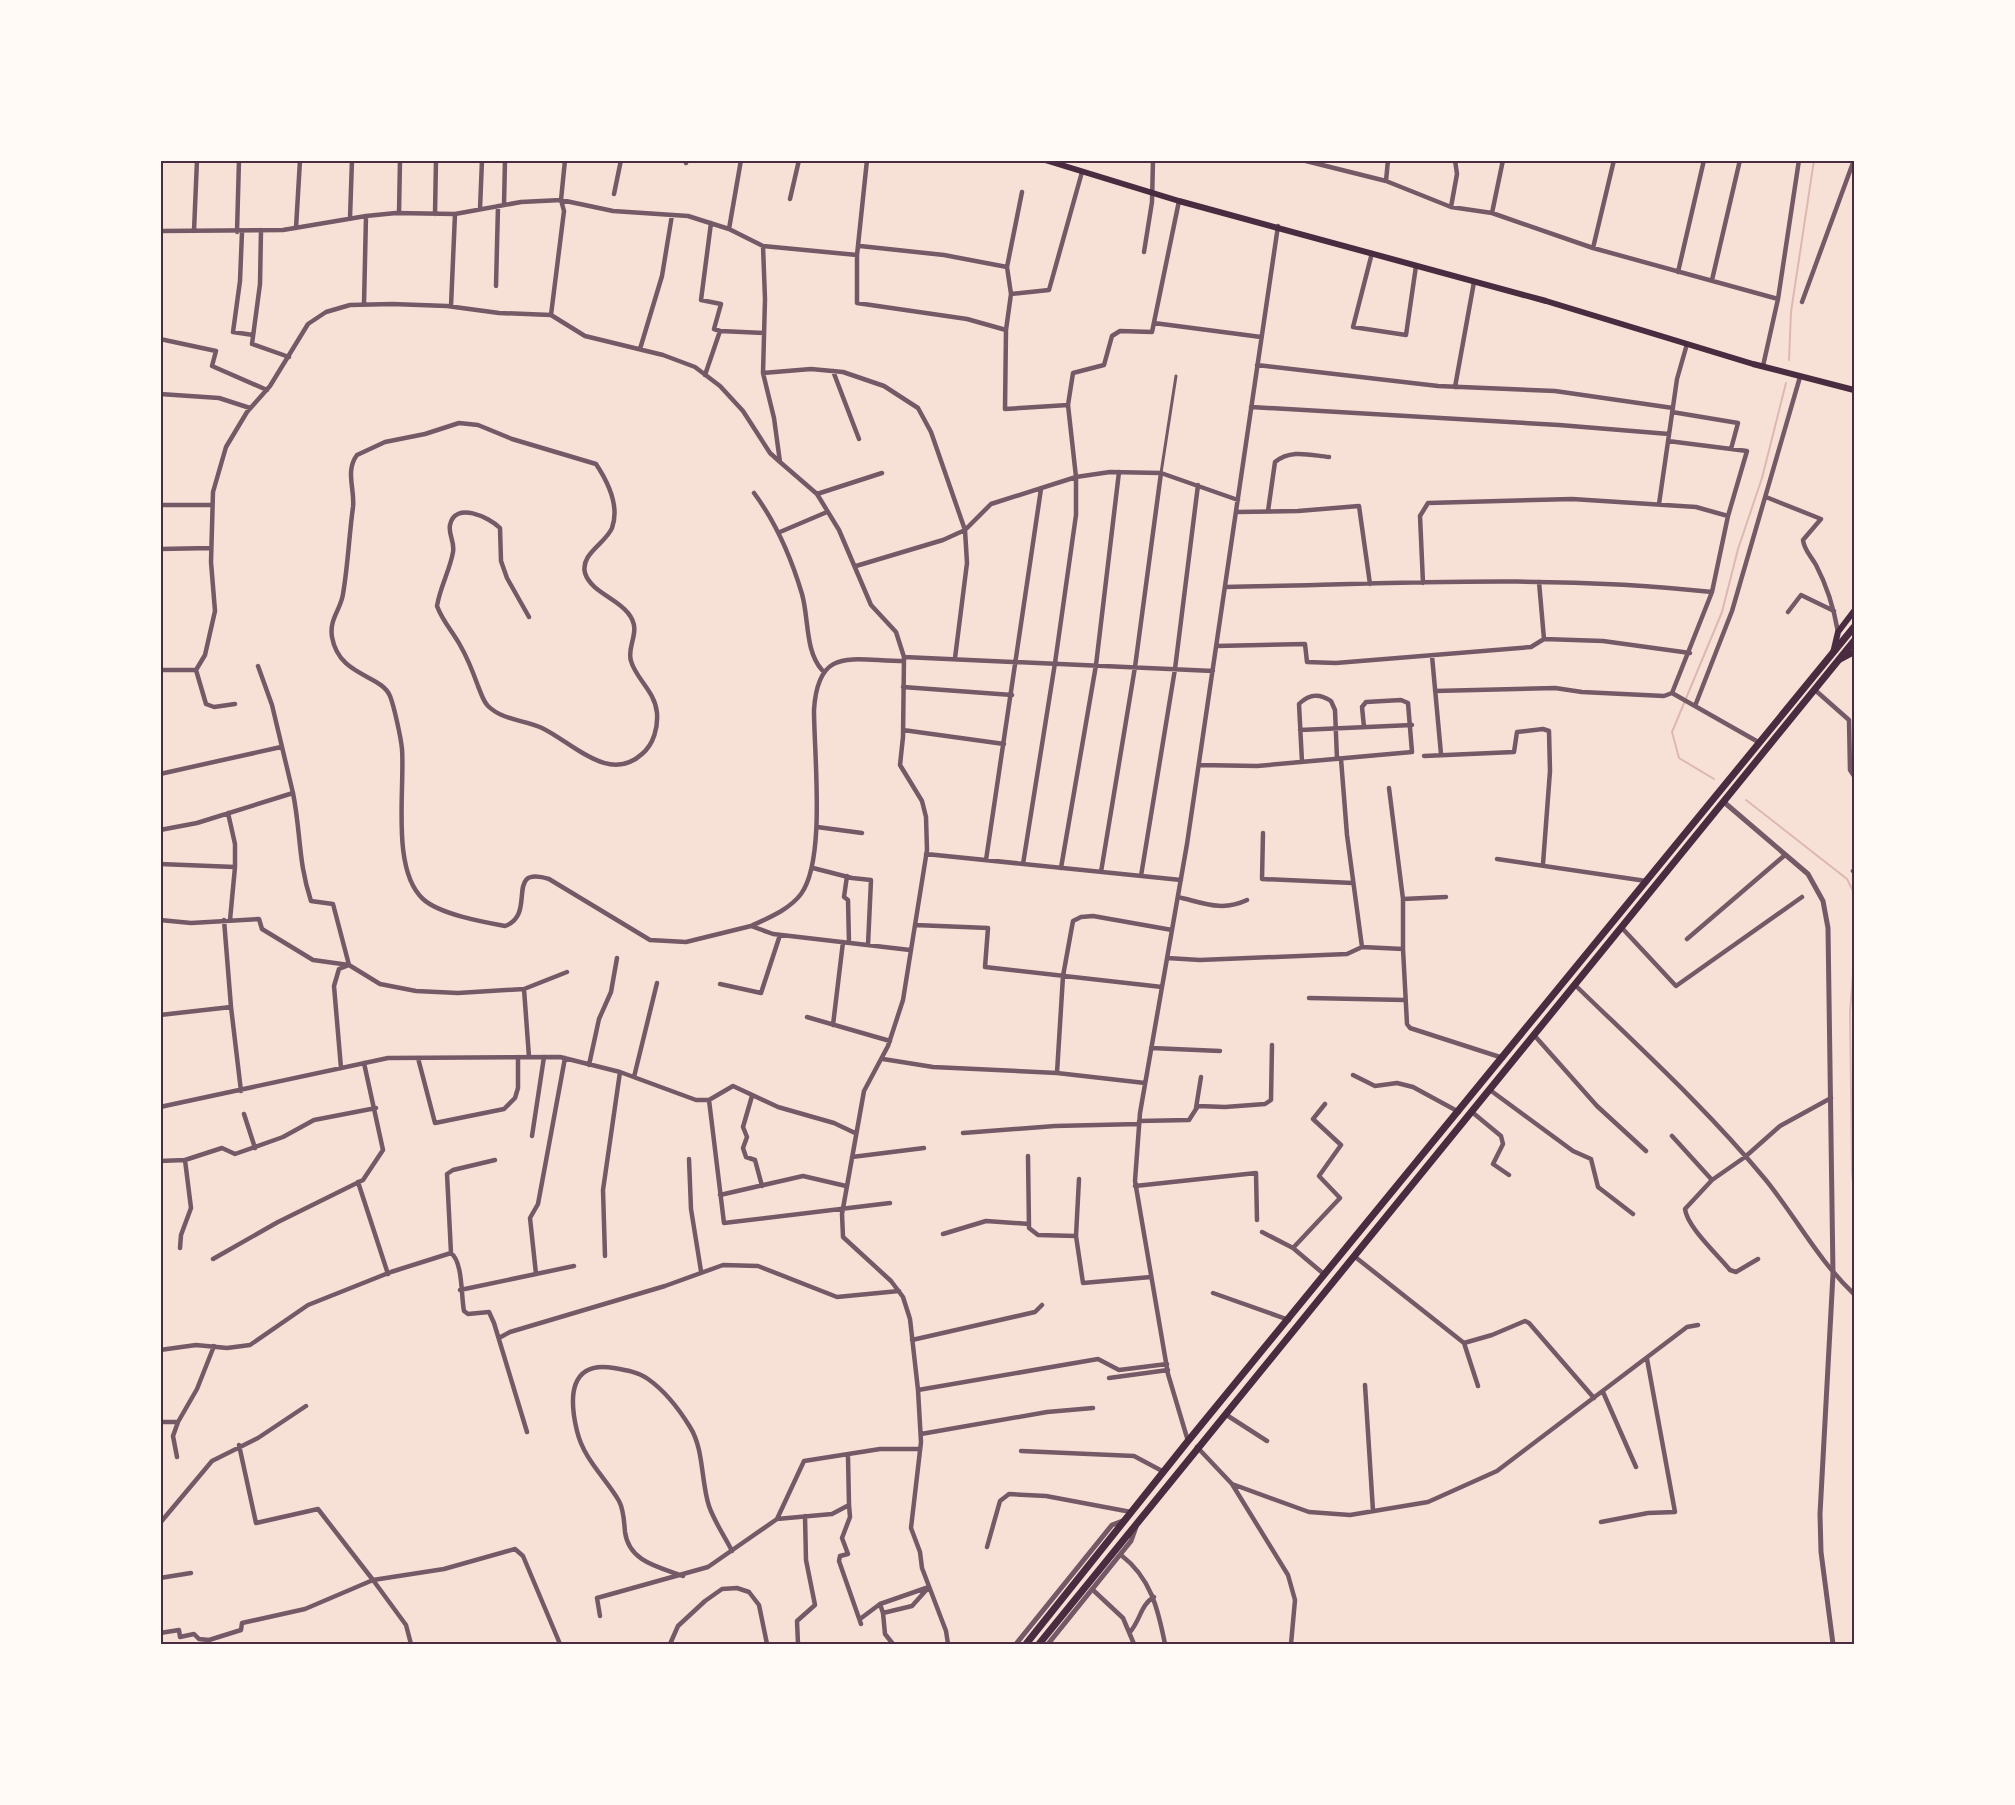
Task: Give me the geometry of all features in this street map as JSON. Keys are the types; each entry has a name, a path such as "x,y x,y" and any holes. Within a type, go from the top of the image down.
{"main road":[{"path":"1045,160 1151,190 1179,201 1278,226 1800,377 1854,390"},
{"path":"1833,653 1838,632 1854,611"},
{"path":"1026,1644 1134,1512 1188,1441 1854,627"},
{"path":"1039,1644 1839,660 1854,646"}],"street":[{"path":"194,231 197,160"},
{"path":"239,160 240,281 233,332 253,335"},
{"path":"296,228 300,160"},
{"path":"350,218 352,160"},
{"path":"399,213 400,160"},
{"path":"435,214 436,160"},
{"path":"480,210 482,160"},
{"path":"496,286 505,160"},
{"path":"551,315 564,211 561,200 565,160"},
{"path":"614,194 621,160"},
{"path":"729,229 741,160"},
{"path":"790,199 799,160"},
{"path":"867,160 860,246 857,255 857,303 967,319 1006,330"},
{"path":"1144,252 1152,202 1153,160"},
{"path":"1302,160 1386,181 1451,207 1492,213 1593,248 1778,299"},
{"path":"1386,181 1388,160"},
{"path":"1451,207 1457,174 1455,160"},
{"path":"1492,213 1503,160"},
{"path":"1593,248 1614,160"},
{"path":"1678,272 1704,160"},
{"path":"1713,280 1740,160"},
{"path":"1763,366 1778,299 1799,160"},
{"path":"1802,302 1854,160"},
{"path":"1011,294 1049,290 1082,172"},
{"path":"1022,192 1007,267 1011,294 1006,330 1005,409 1068,405"},
{"path":"160,231 239,232 296,228 366,216 399,213 455,214 501,205 561,200 613,211 688,216 729,229 764,246 857,255"},
{"path":"1023,864 1076,514 1076,477 1068,405 1073,373 1104,365 1112,336 1120,331 1152,332 1179,201"},
{"path":"451,306 455,214"},
{"path":"640,350 662,276 672,215"},
{"path":"364,304 366,216"},
{"path":"711,223 701,300 721,304 714,329 764,333"},
{"path":"1188,1441 1168,1370 1136,1186 1139,1122 1199,765 1278,226"},
{"path":"261,230 260,284 252,344 289,357"},
{"path":"764,246 763,373 774,418 780,462"},
{"path":"860,246 944,255 1007,267"},
{"path":"1372,254 1353,327 1406,335 1416,266"},
{"path":"1455,387 1474,282"},
{"path":"235,704 214,706 206,704 196,670 205,655 214,610 211,548 213,492 226,447 250,408 267,390 308,324 326,312 350,305 364,304 451,306 499,313 551,315 585,336 684,363 705,375 743,411 770,453 817,494 856,566 861,585 871,605 896,632 904,659 900,765 922,801 926,817 926,854 903,1000 883,1059 864,1091 846,1186 843,1237 899,1291 910,1319 921,1434 911,1528 929,1587 946,1631 948,1644"},
{"path":"1154,324 1262,337"},
{"path":"705,375 720,331"},
{"path":"160,339 216,351 212,366 267,390"},
{"path":"1659,504 1677,379 1687,344"},
{"path":"1257,365 1455,387 1555,391 1673,410 1738,423 1731,449"},
{"path":"763,373 811,369 833,371 884,386 918,408 931,432 965,530 967,563 955,658"},
{"path":"833,371 860,439"},
{"path":"1101,872 1135,667 1176,376"},
{"path":"1695,706 1732,611 1800,377"},
{"path":"160,394 219,398 250,408"},
{"path":"1251,407 1559,425 1669,435"},
{"path":"529,617 507,578 501,561 500,528 483,517 466,512 456,514 449,529 453,552 437,606 461,645 486,704 508,718 533,724 550,732 588,757 609,765 621,766 645,752 653,738 657,710 652,696 631,662 630,652 635,639 634,626 629,613 594,586 585,573 586,561 612,528 615,512 611,490 596,464 512,439 478,425 459,423 425,434 385,442 357,455 350,473 353,504 343,597 332,623 333,639 342,658 355,672 383,685 389,694 402,747 402,846 406,866 422,899 437,908 505,926 515,922 520,914 523,884 529,877 537,875 549,879 650,940 686,942 751,926 785,908 800,895 813,868 817,827 815,691 822,670 830,664 848,660 955,658 1213,672"},
{"path":"1435,691 1555,688 1582,692 1664,696 1672,693 1690,653 1712,592 1728,516 1747,452 1668,441"},
{"path":"1268,512 1275,462 1283,455 1293,453 1329,457"},
{"path":"817,494 882,472"},
{"path":"856,566 943,540 965,530 991,504 1076,477 1119,472 1161,472 1238,500"},
{"path":"1061,868 1096,665 1119,472"},
{"path":"1141,876 1175,669 1198,485"},
{"path":"986,860 1041,489"},
{"path":"754,493 780,532 803,597 813,655 822,670"},
{"path":"1766,497 1821,519 1803,540 1804,547 1816,565 1834,611 1838,632"},
{"path":"1423,583 1420,516 1428,503 1572,499 1696,507 1728,516"},
{"path":"160,505 212,505"},
{"path":"1236,512 1359,506 1370,584"},
{"path":"780,532 827,512"},
{"path":"160,549 211,548"},
{"path":"1225,586 1539,582 1646,585 1712,592"},
{"path":"1539,582 1544,639"},
{"path":"1788,612 1801,595 1834,611"},
{"path":"1216,646 1305,644 1307,662 1432,656 1531,647 1544,639 1603,641 1690,653"},
{"path":"1432,656 1442,754"},
{"path":"258,666 272,705 293,794 300,827 298,846 305,885 311,901 333,904 349,965"},
{"path":"160,670 196,670"},
{"path":"903,687 1011,695"},
{"path":"1815,690 1850,720 1850,770 1854,777"},
{"path":"1672,693 1760,743"},
{"path":"1302,762 1299,704 1305,698 1314,695 1331,701 1335,710 1362,947"},
{"path":"1199,765 1257,766 1412,752 1412,725 1408,703 1401,700 1366,702 1362,707 1364,727"},
{"path":"1300,730 1412,725"},
{"path":"903,730 1004,744"},
{"path":"1424,756 1514,752 1517,732 1550,730 1550,771 1543,864"},
{"path":"160,774 281,747"},
{"path":"1389,788 1403,899 1407,1024 1410,1028 1503,1058"},
{"path":"160,830 197,823 293,794"},
{"path":"1725,803 1808,874 1823,901 1828,928 1833,1097 1833,1274 1820,1514 1821,1552 1833,1644"},
{"path":"228,813 235,844 235,867 227,920 231,1007 241,1090"},
{"path":"817,827 862,833"},
{"path":"1263,833 1262,879 1353,883"},
{"path":"926,854 1181,880"},
{"path":"1687,939 1785,855"},
{"path":"1497,859 1646,881"},
{"path":"160,864 235,867"},
{"path":"813,868 871,880 868,945"},
{"path":"847,876 844,897 848,900 849,943"},
{"path":"1178,897 1224,907 1247,900"},
{"path":"1403,899 1446,897"},
{"path":"1622,928 1676,986 1802,897"},
{"path":"1057,1073 1063,976 1073,921 1081,916 1093,916 1172,930"},
{"path":"160,920 191,923 259,919 262,929 313,960 349,965 380,984 416,991 458,993 524,989 567,972"},
{"path":"915,924 988,928 985,968 1162,987"},
{"path":"751,926 780,935 910,951"},
{"path":"720,984 761,993 780,935"},
{"path":"832,1025 843,942"},
{"path":"1167,958 1200,960 1347,954 1362,947 1403,949"},
{"path":"590,1065 599,1019 611,992 617,958"},
{"path":"341,1068 334,986 339,969 349,965"},
{"path":"634,1077 657,983"},
{"path":"1575,985 1685,1092 1765,1179 1833,1274 1854,1294"},
{"path":"524,989 529,1057"},
{"path":"1309,998 1405,1000"},
{"path":"160,1015 231,1007"},
{"path":"807,1017 890,1041"},
{"path":"1534,1035 1597,1106 1646,1151"},
{"path":"1196,1108 1265,1104 1271,1100 1272,1045"},
{"path":"1151,1048 1220,1051"},
{"path":"418,1058 435,1123 504,1109 515,1098 518,1088 518,1057"},
{"path":"532,1136 544,1057"},
{"path":"160,1107 388,1058 544,1057 565,1058 620,1072 696,1100 709,1100 732,1086 792,1112 834,1123 855,1133"},
{"path":"536,1274 530,1218 538,1204 565,1058"},
{"path":"883,1059 933,1067 1057,1073 1145,1083"},
{"path":"213,1259 278,1222 363,1180 383,1150 376,1108 364,1063"},
{"path":"605,1256 603,1190 620,1072"},
{"path":"1353,1075 1375,1086 1397,1083 1413,1087 1459,1112"},
{"path":"963,1133 1189,1120 1196,1108 1201,1077"},
{"path":"1490,1090 1573,1151 1591,1159 1598,1188 1634,1214"},
{"path":"752,1096 743,1127 747,1137 743,1148 746,1157 755,1160 762,1186"},
{"path":"1758,1259 1736,1272 1730,1270 1686,1215 1685,1209 1712,1180 1745,1157 1780,1126 1833,1097"},
{"path":"709,1100 724,1223 890,1203"},
{"path":"1293,1248 1340,1198 1319,1176 1341,1145 1313,1119 1325,1104"},
{"path":"160,1161 185,1160 222,1148 235,1154 283,1137 314,1120 376,1108"},
{"path":"1472,1112 1501,1136 1503,1144 1493,1164 1509,1175"},
{"path":"244,1114 255,1148"},
{"path":"1672,1136 1712,1180"},
{"path":"852,1157 924,1148"},
{"path":"1028,1156 1029,1228 1038,1235 1076,1236"},
{"path":"689,1159 691,1209 701,1271"},
{"path":"180,1248 180,1234 191,1208 185,1160"},
{"path":"495,1161 453,1170 447,1174 451,1253 456,1257 464,1311 468,1314 489,1312 527,1432"},
{"path":"1136,1186 1256,1173 1257,1220"},
{"path":"720,1195 803,1176 846,1186"},
{"path":"1079,1179 1076,1236 1083,1283 1151,1277"},
{"path":"358,1182 388,1274"},
{"path":"943,1234 986,1221 1029,1224"},
{"path":"1262,1232 1293,1248 1325,1275"},
{"path":"160,1350 196,1345 250,1345 308,1305 451,1253"},
{"path":"1354,1256 1464,1343 1478,1386"},
{"path":"499,1338 557,1317 665,1286 701,1271 723,1265 758,1266 837,1297 899,1291"},
{"path":"460,1290 574,1266"},
{"path":"1214,1293 1289,1320"},
{"path":"912,1340 1035,1312 1042,1305"},
{"path":"1464,1343 1527,1322 1594,1398"},
{"path":"1232,1484 1309,1512 1350,1515 1428,1502 1497,1471 1647,1359 1687,1326 1698,1325"},
{"path":"177,1457 173,1436 178,1422 197,1389 214,1346"},
{"path":"918,1390 1098,1359 1119,1370 1167,1364"},
{"path":"1601,1522 1648,1513 1675,1512 1647,1359"},
{"path":"683,1576 660,1569 641,1559 630,1548 620,1502 587,1456 577,1431 574,1387 578,1376 589,1368 602,1366 632,1371 647,1378 667,1395 692,1429 709,1507 732,1551"},
{"path":"1110,1378 1168,1370"},
{"path":"1365,1385 1373,1511"},
{"path":"1603,1392 1636,1467"},
{"path":"160,1523 212,1461 228,1455 239,1445 258,1438 306,1406"},
{"path":"921,1434 1047,1412 1093,1408"},
{"path":"1225,1414 1267,1441"},
{"path":"160,1422 178,1422"},
{"path":"239,1445 256,1523 318,1509 406,1624 411,1644"},
{"path":"1197,1447 1232,1484 1288,1575 1295,1600 1291,1644"},
{"path":"777,1519 804,1461 848,1456 880,1449 920,1449"},
{"path":"1021,1451 1134,1456 1165,1473"},
{"path":"848,1456 850,1517 842,1538 848,1554 840,1556 839,1561 860,1621 880,1604 929,1587"},
{"path":"987,1547 1000,1501 1009,1494 1046,1496 1134,1512"},
{"path":"600,1616 597,1598 708,1568 777,1519 831,1514 849,1504"},
{"path":"798,1644 798,1621 815,1605 806,1560 805,1516"},
{"path":"1016,1644 1112,1526 1128,1519"},
{"path":"1048,1644 1121,1555 1131,1541 1139,1520"},
{"path":"160,1633 179,1630 180,1637 194,1634 199,1639 209,1640 241,1630 242,1623 305,1609 373,1580 444,1569 515,1549 523,1556 560,1644"},
{"path":"1121,1555 1134,1565 1154,1597 1165,1644"},
{"path":"160,1578 191,1573"},
{"path":"883,1613 912,1606 929,1587"},
{"path":"670,1644 678,1626 705,1602 722,1589 737,1588 749,1592 759,1605 767,1644"},
{"path":"1093,1590 1123,1618 1134,1644"},
{"path":"1130,1632 1138,1623 1148,1601 1154,1597"},
{"path":"880,1604 885,1634 893,1644"}],"waterway":[{"path":"1789,360 1791,312 1814,160"},
{"path":"1714,779 1679,758 1672,732 1722,612 1738,549 1762,478 1786,383"},
{"path":"1746,800 1847,879 1854,893"},
{"path":"1854,961 1850,1012 1854,1193"}]}
